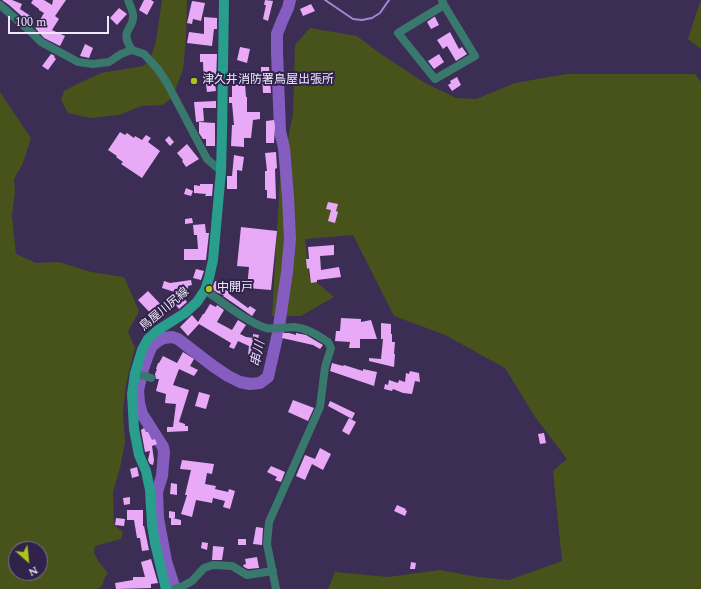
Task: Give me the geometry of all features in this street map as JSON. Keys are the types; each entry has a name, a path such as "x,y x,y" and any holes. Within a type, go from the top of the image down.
{"main road":[{"name":"鳥屋川尻線","path":"166,589 152,525 150,490 146,471 139,455 134,429 132,394 142,350 148,339 158,330 185,313 197,302 205,290 209,278 213,260 222,134 224,0"}],"street":[{"path":"128,0 133,13 131,25 126,32 128,44 132,50 144,54 157,68 167,83 208,159 220,171"},
{"path":"443,2 475,56 435,79 398,33 443,2"},
{"path":"0,5 41,42 78,62 93,64 109,62 121,54 132,50"},
{"path":"205,290 257,324 268,328 296,327 313,332 328,342 331,348 325,367 320,407 269,522 267,544 276,589"},
{"path":"137,373 151,378"},
{"path":"174,589 192,581 204,568 213,566 232,566 247,575 273,571"}],"green space":[{"path":"162,0 187,0 183,70 172,98 162,105 141,106 119,115 91,118 68,113 61,100 64,91 101,73 143,66 150,60 156,41"},
{"path":"701,0 701,49 688,39"},
{"path":"310,28 357,36 378,52 425,83 456,98 476,99 515,83 566,74 695,74 701,82 701,589 328,589 335,572 388,577 440,570 478,577 509,580 562,561 553,471 567,459 535,417 505,368 445,335 394,316 353,235 305,239 309,276 334,297 301,316 272,316 280,179 293,114 295,45"},
{"path":"0,92 31,138 23,163 14,179 15,191 12,216 16,254 36,263 59,262 91,272 124,277 139,311 128,332 135,348 126,384 123,412 125,442 120,468 113,492 114,525 123,532 121,539 95,546 94,553 108,573 102,586 97,589 0,589"}],"building":[{"path":"2,0 12,0 22,4 20,9 32,17 26,20"},
{"path":"33,0 44,0 52,5 53,0 66,0 55,16 59,19 52,30 65,36 60,46 44,38 36,29 35,27 39,21 40,22 44,13 31,3"},
{"path":"144,0 151,0 154,2 147,15 139,10"},
{"path":"265,0 273,1 268,21 263,19 266,5 264,5"},
{"path":"192,1 205,3 201,21 193,19 192,24 187,23"},
{"path":"311,4 315,11 303,16 300,9"},
{"path":"119,8 127,14 117,25 110,18"},
{"path":"204,17 217,18 217,29 214,29 212,46 187,43 189,32 204,34"},
{"path":"434,17 439,25 431,29 427,22"},
{"path":"450,32 459,49 462,47 467,54 456,61 447,46 443,49 437,40"},
{"path":"85,44 93,48 89,58 80,56"},
{"path":"240,47 250,49 247,63 237,60"},
{"path":"51,54 55,56 54,57 56,59 48,70 42,66"},
{"path":"200,54 217,54 215,83 216,91 207,92 206,84 204,84 203,62 200,62"},
{"path":"439,54 444,62 434,69 428,61"},
{"path":"261,67 269,67 271,93 263,93"},
{"path":"457,77 461,85 452,91 448,85 451,83 450,81"},
{"path":"245,84 247,112 260,112 260,119 253,120 251,138 244,138 244,147 231,146 232,125 234,125 232,103 229,103 229,97 232,97 232,85"},
{"path":"216,101 216,108 203,108 204,121 196,122 194,102"},
{"path":"274,120 274,143 266,143 266,121"},
{"path":"199,122 215,123 215,146 206,146 206,139 203,139 199,133"},
{"path":"120,132 125,135 127,133 134,138 135,136 142,140 146,135 151,138 148,142 160,151 142,178 121,164 123,162 108,150"},
{"path":"169,136 174,142 170,146 165,140"},
{"path":"187,144 199,159 186,167 182,161 183,160 177,153"},
{"path":"276,152 276,199 267,198 267,190 265,190 265,171 267,171 265,153"},
{"path":"234,155 244,157 242,171 237,170 237,189 227,189 227,176 232,176"},
{"path":"200,184 213,184 212,196 194,193 194,185 200,186"},
{"path":"186,188 193,191 191,196 184,194"},
{"path":"328,202 338,204 336,211 338,212 335,223 328,221 331,210 326,209"},
{"path":"192,218 193,223 185,224 185,219"},
{"path":"205,224 206,233 209,233 206,260 184,260 184,249 198,249 197,235 194,235 193,225"},
{"path":"241,227 277,231 271,290 247,288 249,267 237,266"},
{"path":"334,245 334,255 320,256 321,270 339,267 341,277 317,280 317,282 311,283 306,259 309,259 308,247"},
{"path":"196,269 204,271 201,280 193,278"},
{"path":"191,280 192,285 188,286 188,289 178,290 181,294 162,288 164,281 170,283"},
{"path":"215,281 232,287 229,294 248,308 250,306 256,310 252,316 223,296 224,295 212,289"},
{"path":"148,291 166,310 156,319 138,300"},
{"path":"181,294 187,302 179,309 172,300"},
{"path":"210,304 216,307 217,305 224,310 217,322 232,330 238,320 246,325 240,334 253,338 253,334 259,335 258,356 248,355 249,346 238,341 234,349 229,347 231,343 199,324 188,336 180,327 192,315 198,322"},
{"path":"341,318 361,319 361,322 371,320 377,339 360,339 360,348 349,348 350,342 335,341 336,331 340,331"},
{"path":"381,323 391,324 392,342 395,342 394,367 369,361 369,358 381,359 383,339 381,339"},
{"path":"283,333 306,335 323,345 320,349 313,345 282,338"},
{"path":"183,352 194,359 190,366 198,370 194,376 179,369 173,385 189,390 179,422 185,424 185,426 188,426 188,431 167,432 167,427 173,427 176,404 165,403 166,394 156,391 159,379 156,379 156,369 163,356 177,363"},
{"path":"332,363 363,371 363,369 377,372 374,386 330,371"},
{"path":"410,371 419,373 420,382 415,381 412,394 403,393 393,389 392,391 384,389 385,384 388,385 389,380 398,383 399,380 405,382 406,373 409,374"},
{"path":"199,392 210,395 206,409 195,406"},
{"path":"293,400 314,408 308,421 288,412"},
{"path":"330,401 355,413 352,419 328,406"},
{"path":"349,418 356,422 349,435 342,431"},
{"path":"144,428 152,440 155,439 157,444 152,446 154,460 153,465 150,464 148,460 150,451 145,452 141,430"},
{"path":"544,433 546,443 540,444 538,434"},
{"path":"320,448 331,454 323,470 312,464 305,480 296,476 305,455 315,459"},
{"path":"182,460 214,464 212,474 207,473 205,484 216,486 215,489 228,492 229,489 235,491 230,509 223,507 225,501 213,498 212,503 196,500 192,517 181,514 187,495 185,495 191,470 180,469"},
{"path":"271,466 285,472 281,482 275,480 277,477 267,472"},
{"path":"137,467 139,476 132,478 130,469"},
{"path":"171,483 177,484 177,495 170,494"},
{"path":"130,497 130,504 124,505 123,498"},
{"path":"397,505 406,509 405,510 407,511 405,516 394,511"},
{"path":"127,510 143,510 143,526 149,550 142,551 140,538 137,538 134,520 127,520"},
{"path":"169,511 175,512 175,518 181,520 181,525 171,525"},
{"path":"116,518 125,519 124,526 115,525"},
{"path":"256,527 263,528 262,545 253,544"},
{"path":"238,539 246,539 246,545 238,545"},
{"path":"202,542 208,543 207,550 201,548"},
{"path":"213,546 224,547 222,560 212,560"},
{"path":"257,557 259,568 248,569 244,567 243,565 246,564 245,559"},
{"path":"151,559 158,583 151,584 151,588 116,589 115,583 133,580 133,577 145,577 141,562"},
{"path":"411,562 416,563 415,569 410,569"}],"waterway":[{"name":"串川","path":"175,589 166,561 158,518 157,492 162,476 164,452 163,447 142,414 138,390 143,369 152,346 164,338 172,337 178,339 213,366 240,382 250,384 260,383 268,377 278,333 287,272 290,239 284,148 280,131 277,52 277,34 290,0"},
{"path":"325,0 353,19 362,20 372,18 380,13 389,0"}],"place":[{"name":"津久井消防署鳥屋出張所","path":"194,81"},
{"name":"中開戸","path":"209,289"}]}
